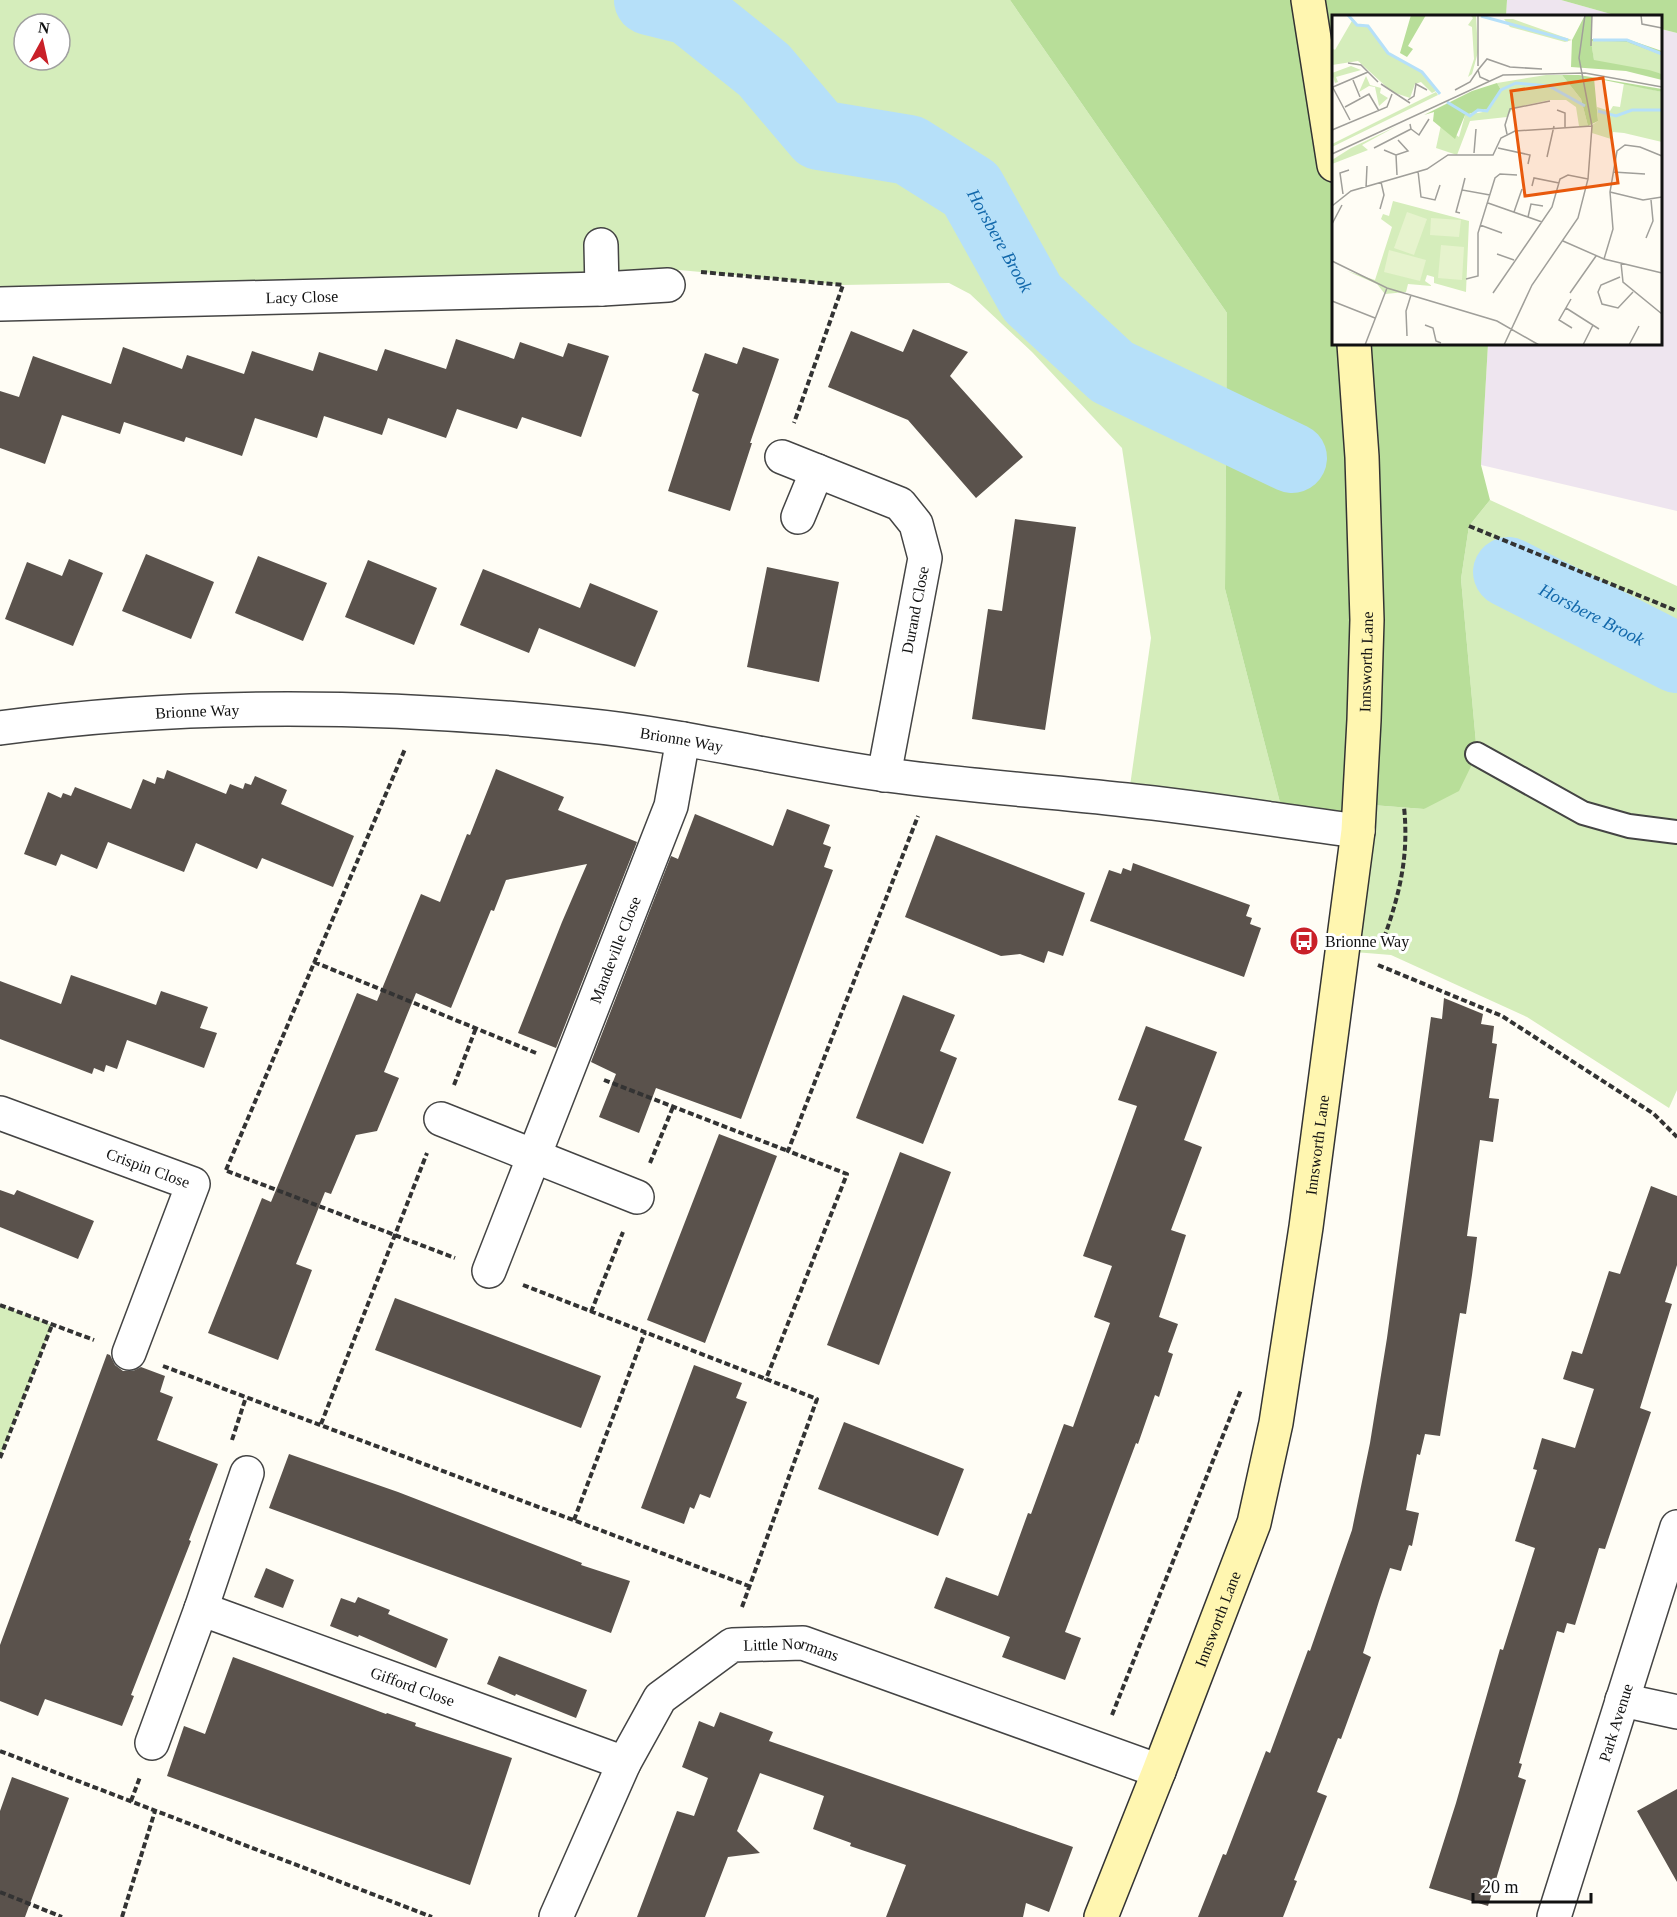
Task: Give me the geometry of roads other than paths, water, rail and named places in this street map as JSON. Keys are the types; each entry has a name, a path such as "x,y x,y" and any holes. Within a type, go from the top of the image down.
{"street":[{"path":"1309,9 1332,153"},
{"path":"601,245 602,289"},
{"name":"Lacy Close","path":"0,304 602,289 668,285"},
{"name":"Innsworth Lane","path":"1101,1917 1254,1523 1276,1423 1306,1227 1358,831 1367,620 1362,458 1354,345"},
{"name":"Durand Close","path":"782,457 900,504 916,524 925,558 884,775"},
{"path":"798,518 817,471"},
{"name":"Brionne Way","path":"0,729 63,720 216,710 421,713 585,725 683,739 884,775 1128,800 1358,831"},
{"name":"Mandeville Close","path":"489,1271 671,806 683,739"},
{"name":"Crispin Close","path":"0,1113 193,1184 129,1353"},
{"path":"441,1119 637,1197"},
{"path":"152,1743 247,1473"},
{"name":"Park Avenue","path":"1554,1917 1677,1527"},
{"name":"Gifford Close","path":"201,1609 624,1763"},
{"name":"Little Normans","path":"556,1917 624,1763 660,1698 732,1645 803,1643 1159,1771"},
{"path":"1622,1700 1677,1712"}],"lane":[{"path":"1477,754 1582,813 1629,826 1677,832"}],"waterway":[{"name":"Horsbere Brook","path":"649,0 689,10 764,70 819,135 909,150 971,189 1032,298 1112,372 1292,458"},
{"name":"Horsbere Brook","path":"1508,572 1677,658"}],"place":[{"name":"Brionne Way","path":"1304,941"}]}
